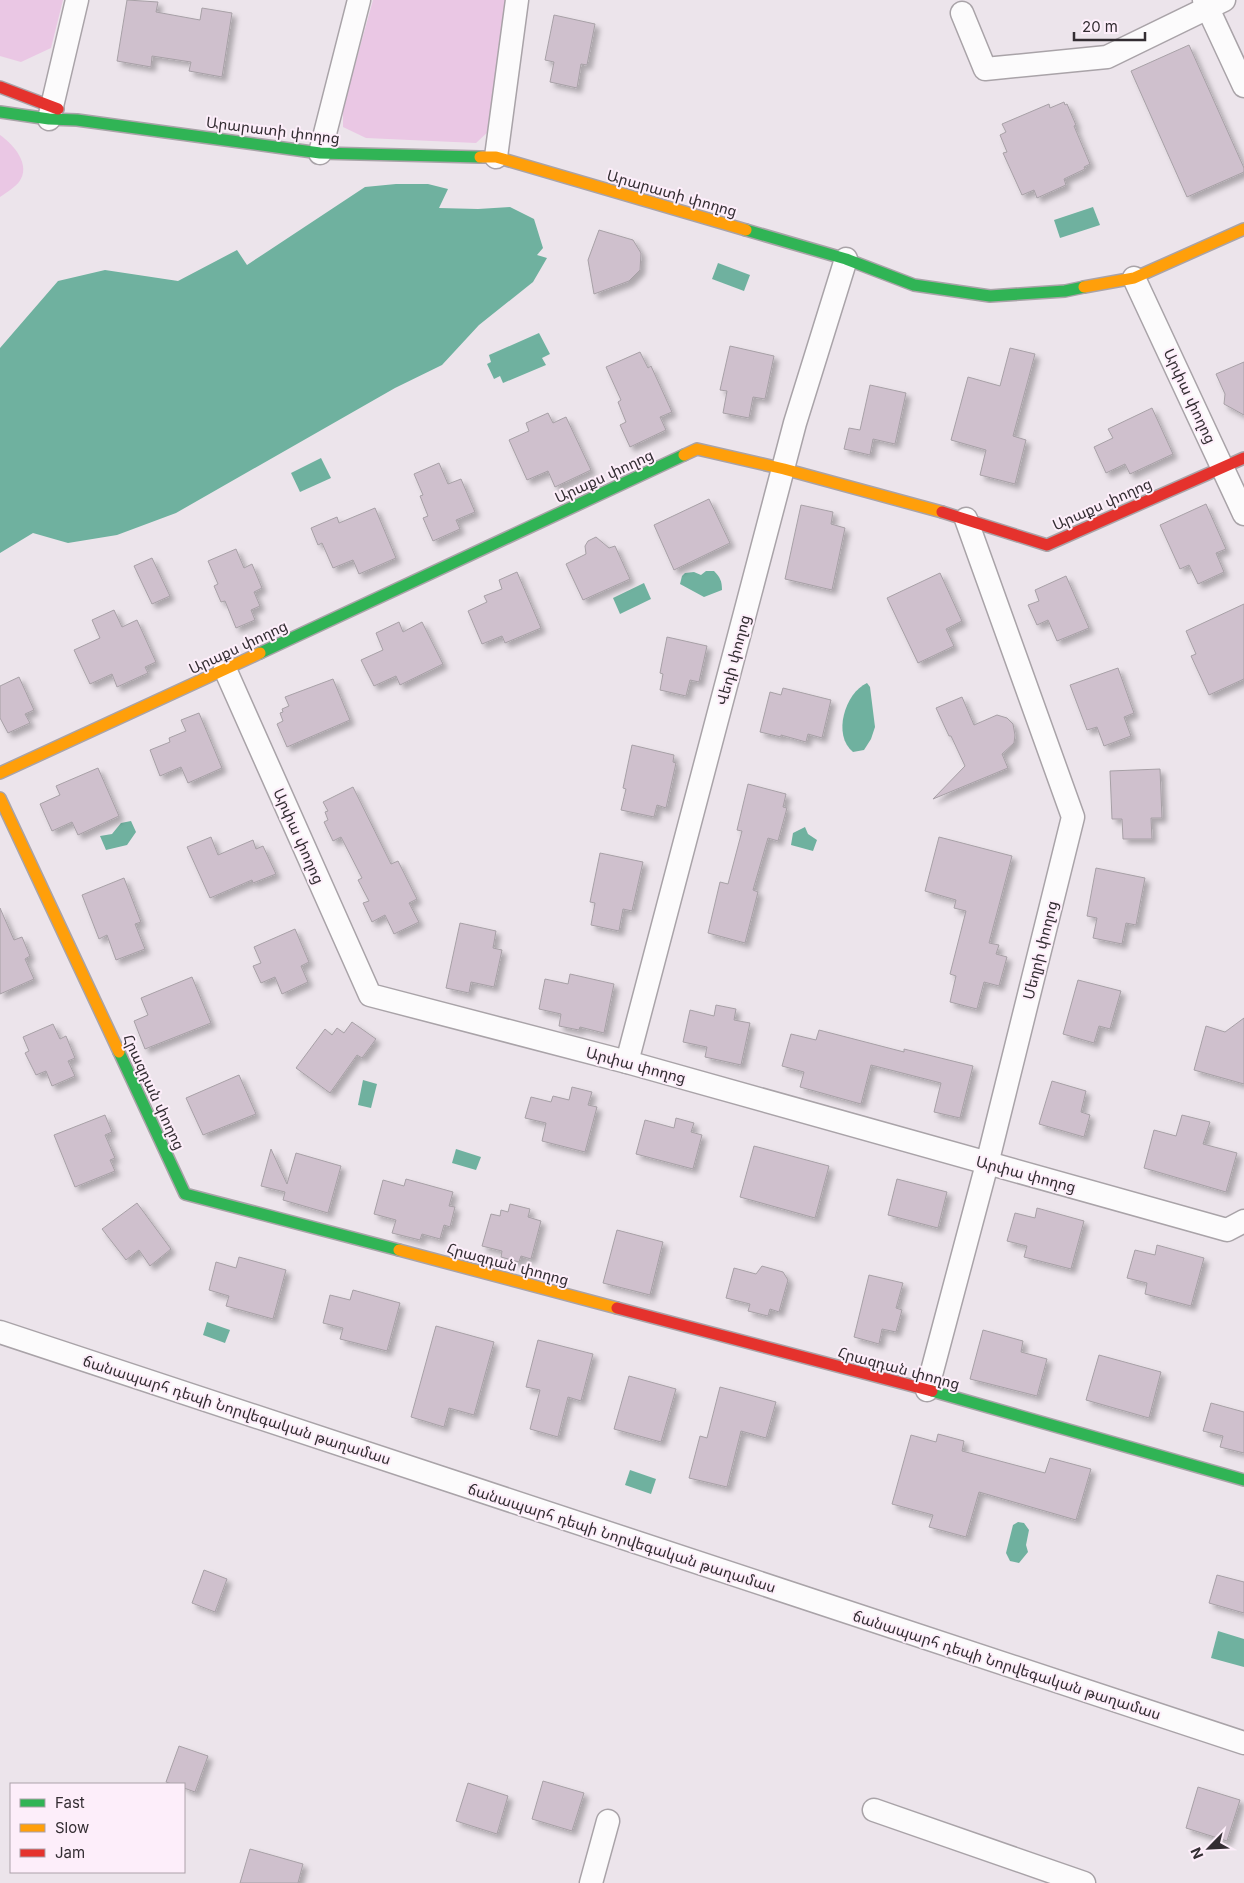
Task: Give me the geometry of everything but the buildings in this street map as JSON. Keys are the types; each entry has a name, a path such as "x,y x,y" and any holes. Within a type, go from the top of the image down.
{"street":[{"path":"52,113 77,0"},
{"path":"320,153 359,0"},
{"path":"496,157 517,0"},
{"path":"962,13 985,69 1107,56 1212,3 1244,86"},
{"name":"Արարատի փողոց","path":"0,87 52,113 77,120 320,153 496,157 846,259 914,285 990,296 1065,291 1134,278 1244,230"},
{"name":"Արարատի փողոց","path":"0,112 52,113"},
{"name":"Վեդի փողոց","path":"627,1062 795,423 846,259"},
{"name":"Արփա փողոց","path":"1134,278 1244,514"},
{"name":"Արաքս փողոց","path":"0,773 697,449 784,469 966,519 1047,544 1244,458"},
{"name":"Մեղրի փողոց","path":"926,1390 987,1164 1073,817 966,519"},
{"name":"Արփա փողոց","path":"226,669 370,995 627,1062 1227,1230 1244,1221"},
{"name":"Հրազդան փողոց","path":"0,798 185,1194 926,1390 1244,1480"},
{"name":"ճանապարհ դեպի Նորվեգական թաղամաս","path":"0,1332 1244,1743"},
{"path":"874,1810 1084,1883"},
{"path":"591,1883 608,1821"}],"shaded area":[{"path":"0,0 63,0 51,48 21,62 0,56"},
{"path":"373,0 506,0 491,129 476,143 366,138 343,127 343,108"},
{"path":"0,135 15,149 22,162 23,169 19,182 0,197"},
{"path":"396,184 428,184 448,189 439,208 478,209 510,207 534,219 543,248 537,255 547,258 533,282 479,325 442,365 395,388 176,513 117,535 68,543 33,533 0,553 0,348 58,281 105,270 178,281 237,250 247,265 365,187"},
{"path":"1093,207 1100,225 1060,238 1054,220"},
{"path":"718,263 750,275 744,291 712,279"},
{"path":"539,333 550,354 542,358 546,365 503,383 500,376 494,379 487,364 491,362 489,355"},
{"path":"321,458 331,478 300,492 291,473"},
{"path":"706,571 714,571 716,573 721,582 722,590 704,597 680,584 685,573 694,572 701,575"},
{"path":"644,583 651,599 620,614 613,598"},
{"path":"867,683 870,687 875,727 871,739 864,750 853,752 847,745 843,735 844,715 847,705 853,696 859,688"},
{"path":"131,821 136,832 127,845 106,850 100,836 112,834 121,823"},
{"path":"805,827 808,834 817,840 813,851 791,845 793,833"},
{"path":"363,1080 377,1084 371,1108 358,1105"},
{"path":"456,1149 481,1157 476,1170 452,1163"},
{"path":"207,1322 230,1330 225,1343 203,1335"},
{"path":"630,1470 656,1479 651,1494 625,1485"},
{"path":"1018,1522 1024,1523 1029,1530 1026,1545 1028,1552 1019,1563 1010,1561 1006,1553 1013,1525"},
{"path":"1218,1631 1244,1639 1244,1667 1211,1658"}],"traffic: fast":[{"path":"0,112 49,119 77,120 320,153 480,157"},
{"path":"746,230 846,259 914,285 990,296 1065,291 1084,287"},
{"path":"260,653 684,455"},
{"path":"119,1052 185,1194 399,1250"},
{"path":"932,1391 1244,1480"}],"traffic: slow":[{"path":"480,157 496,157 746,230"},
{"path":"1084,287 1134,278 1244,229"},
{"path":"684,455 697,449 784,469 942,512"},
{"path":"0,773 260,653"},
{"path":"0,798 119,1052"},
{"path":"399,1250 617,1308"}],"traffic: jam":[{"path":"0,87 58,109"},
{"path":"942,512 1047,545 1244,458"},
{"path":"617,1308 932,1391"}]}
